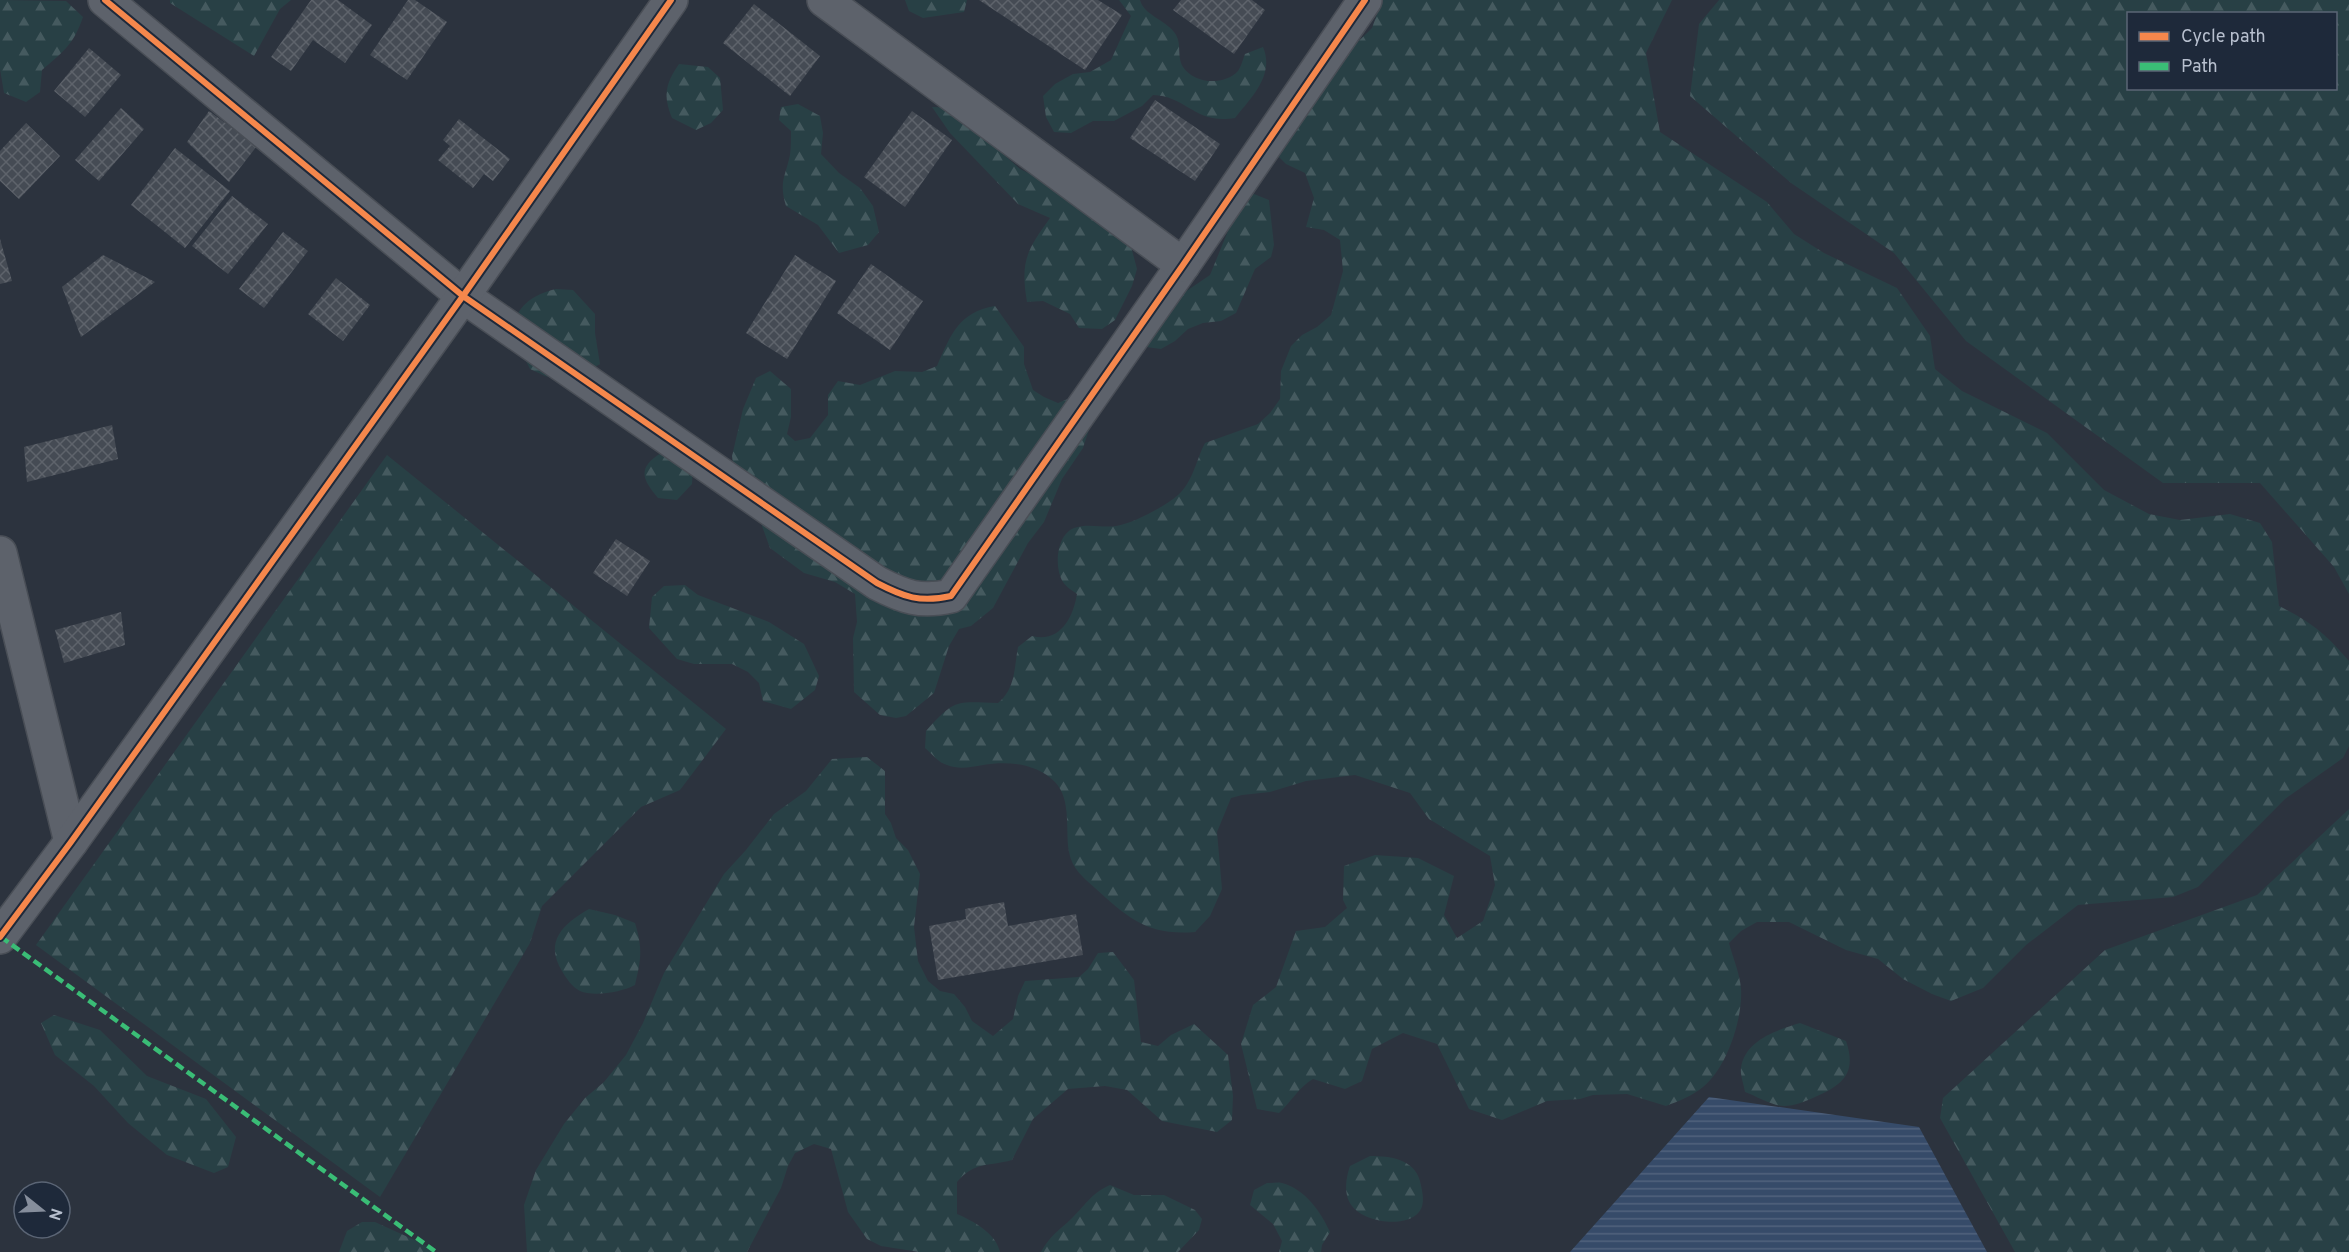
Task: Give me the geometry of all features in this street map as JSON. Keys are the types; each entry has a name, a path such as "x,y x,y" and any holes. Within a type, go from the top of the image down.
{"street":[{"path":"105,0 463,296 867,576 897,593 920,600 951,596 1365,0"},
{"path":"0,937 71,842 463,296 671,0"},
{"path":"824,0 1183,265"},
{"path":"0,553 71,842"}],"green space":[{"path":"0,0 66,1 83,17 76,34 67,47 42,70 40,92 26,102 4,93 0,69"},
{"path":"170,0 291,0 280,9 254,56 170,3"},
{"path":"905,0 967,0 964,12 923,18 909,11"},
{"path":"1119,0 1140,0 1150,14 1170,28 1177,36 1183,67 1188,73 1202,80 1217,81 1232,76 1238,71 1245,54 1263,47 1266,57 1264,76 1260,86 1235,118 1210,118 1175,100 1153,95 1142,106 1114,121 1093,121 1071,133 1054,132 1046,117 1043,96 1055,84 1073,74 1090,72 1111,60 1131,16"},
{"path":"1382,0 1672,0 1646,53 1660,132 1767,202 1794,234 1824,253 1897,288 1930,336 1935,369 1962,391 2047,433 2104,490 2149,514 2180,520 2230,514 2260,523 2272,542 2279,606 2317,629 2349,661 2349,746 2343,758 2285,799 2198,887 2173,897 2078,905 2026,945 1983,988 1951,1001 1903,979 1878,959 1846,950 1789,922 1757,922 1741,931 1729,943 1739,978 1741,1001 1736,1028 1726,1055 1712,1079 1703,1087 1690,1096 1666,1106 1627,1094 1593,1095 1580,1099 1547,1101 1502,1120 1469,1109 1437,1044 1403,1033 1372,1049 1362,1081 1345,1089 1313,1079 1303,1086 1279,1113 1257,1109 1241,1044 1253,1005 1276,987 1296,931 1325,927 1347,908 1343,900 1344,866 1375,855 1418,858 1454,876 1444,915 1457,938 1483,921 1495,885 1490,856 1429,819 1410,793 1355,775 1306,781 1270,792 1242,795 1231,798 1217,832 1222,889 1210,916 1195,932 1164,931 1151,928 1129,916 1075,868 1069,852 1064,798 1055,782 1039,771 1021,765 992,764 960,768 944,764 925,748 926,731 957,704 998,703 1011,684 1018,647 1032,636 1050,636 1064,627 1072,612 1077,594 1064,584 1058,569 1060,544 1068,532 1079,527 1123,524 1140,518 1165,504 1178,495 1187,484 1205,443 1258,424 1280,399 1281,371 1291,346 1302,335 1317,327 1331,315 1343,271 1340,240 1324,230 1306,227 1314,198 1305,173 1286,164 1279,157 1303,96 1372,28"},
{"path":"1719,0 2349,0 2349,594 2334,567 2260,483 2163,483 1966,341 1894,253 1791,183 1690,96 1699,24"},
{"path":"679,64 708,67 720,78 723,110 711,123 696,130 672,118 667,103 668,84"},
{"path":"798,104 820,116 823,133 821,154 839,173 860,188 873,206 879,232 868,245 839,253 818,225 786,206 783,185 790,155 791,131 779,120 781,107"},
{"path":"932,107 966,108 983,136 1020,169 1082,199 1129,239 1137,269 1132,286 1115,320 1102,329 1079,328 1070,314 1043,301 1027,302 1024,276 1027,257 1050,218 1018,204 950,133"},
{"path":"1254,194 1269,200 1274,245 1271,257 1255,269 1236,313 1221,321 1203,323 1188,329 1175,341 1161,349 1139,346 1160,309 1210,275 1239,204"},
{"path":"556,289 573,290 595,314 595,333 600,364 569,382 545,376 530,369 515,333 517,316 526,303 540,294"},
{"path":"995,306 1024,347 1024,364 1033,390 1058,403 1082,393 1097,405 1083,448 1062,479 1044,522 1028,543 993,608 971,626 959,629 949,646 934,693 906,716 896,718 880,715 854,692 853,638 857,622 855,594 835,582 804,573 770,548 749,490 734,471 732,456 743,409 756,378 770,371 791,389 791,417 787,434 795,441 810,438 828,415 828,395 838,381 860,385 895,371 922,372 937,366 958,326 973,313"},
{"path":"661,453 693,466 692,484 677,500 658,498 648,485 644,474 648,464"},
{"path":"387,455 726,729 680,790 641,807 542,906 530,943 380,1197 36,945"},
{"path":"685,585 698,595 769,622 804,644 819,676 815,690 791,709 763,701 759,683 748,672 732,664 694,664 677,659 649,628 652,597 664,586"},
{"path":"867,757 885,771 885,814 896,838 908,850 920,874 914,927 918,961 928,981 940,991 954,994 965,1007 972,1021 993,1036 1013,1019 1018,996 1025,981 1079,977 1088,969 1098,953 1113,952 1134,980 1141,1042 1158,1046 1171,1035 1194,1024 1228,1055 1233,1096 1232,1120 1217,1132 1162,1121 1127,1090 1105,1086 1068,1089 1033,1119 1012,1160 976,1168 957,1182 957,1214 989,1233 1000,1252 919,1252 881,1246 867,1239 848,1212 831,1149 814,1144 795,1153 781,1188 747,1252 527,1252 524,1205 536,1170 564,1124 626,1055 643,1023 664,973 724,874 774,814 806,791 832,759"},
{"path":"2349,809 2349,1252 2015,1252 1940,1118 1943,1098 2105,950 2257,895"},
{"path":"589,909 615,915 635,923 640,954 635,985 608,993 586,993 574,987 564,974 555,951 559,934 571,921"},
{"path":"54,1015 100,1030 147,1076 206,1099 236,1137 228,1167 214,1173 167,1155 128,1123 94,1086 55,1055 41,1023"},
{"path":"1800,1023 1846,1041 1850,1062 1845,1076 1833,1088 1804,1102 1792,1105 1775,1104 1745,1092 1741,1068 1749,1050 1755,1043 1772,1033"},
{"path":"1370,1156 1400,1160 1407,1163 1417,1174 1423,1201 1421,1209 1413,1217 1395,1222 1385,1221 1366,1216 1352,1206 1346,1191 1350,1166"},
{"path":"1267,1183 1280,1183 1298,1190 1317,1209 1330,1232 1322,1245 1321,1252 1279,1252 1282,1241 1273,1224 1250,1205 1254,1190"},
{"path":"1110,1185 1134,1195 1164,1195 1195,1210 1202,1219 1199,1230 1178,1252 1041,1252 1051,1238 1093,1196"},
{"path":"362,1222 375,1222 432,1248 435,1252 339,1252 347,1231"}],"water":[{"path":"1709,1097 1919,1127 1987,1252 1570,1252"}],"building":[{"path":"311,0 338,0 372,25 345,63 313,40 291,71 271,57"},
{"path":"408,0 415,0 447,22 407,80 370,55"},
{"path":"979,0 1098,0 1122,15 1085,70"},
{"path":"1181,0 1252,0 1265,10 1234,54 1173,10"},
{"path":"754,4 820,56 790,96 723,43"},
{"path":"89,48 121,75 85,117 54,91"},
{"path":"1155,100 1220,144 1195,181 1130,138"},
{"path":"121,108 144,129 99,181 75,160"},
{"path":"209,111 257,146 229,182 187,142"},
{"path":"912,111 952,140 905,207 864,177"},
{"path":"459,119 510,159 493,181 484,174 473,188 438,160 450,146 443,140"},
{"path":"26,123 60,156 19,199 0,181 0,151"},
{"path":"175,148 230,191 185,248 131,205"},
{"path":"232,196 268,224 228,274 192,246"},
{"path":"283,232 308,251 264,308 239,289"},
{"path":"0,239 12,281 0,284"},
{"path":"103,255 155,282 81,337 62,287"},
{"path":"795,255 836,281 787,359 746,333"},
{"path":"871,264 923,301 890,350 837,313"},
{"path":"336,278 370,305 343,341 308,314"},
{"path":"112,425 118,459 27,482 24,447"},
{"path":"616,539 650,561 627,596 593,573"},
{"path":"121,612 125,645 64,663 55,630"},
{"path":"1004,902 1008,926 1076,914 1083,955 938,980 929,926 966,919 965,909"}],"marked path":[{"path":"1,937 436,1252"}],"cycle path":[{"path":"105,0 463,296 877,583 904,595 921,599 951,596 1365,0"},
{"path":"0,937 71,842 463,296 671,0"}]}
